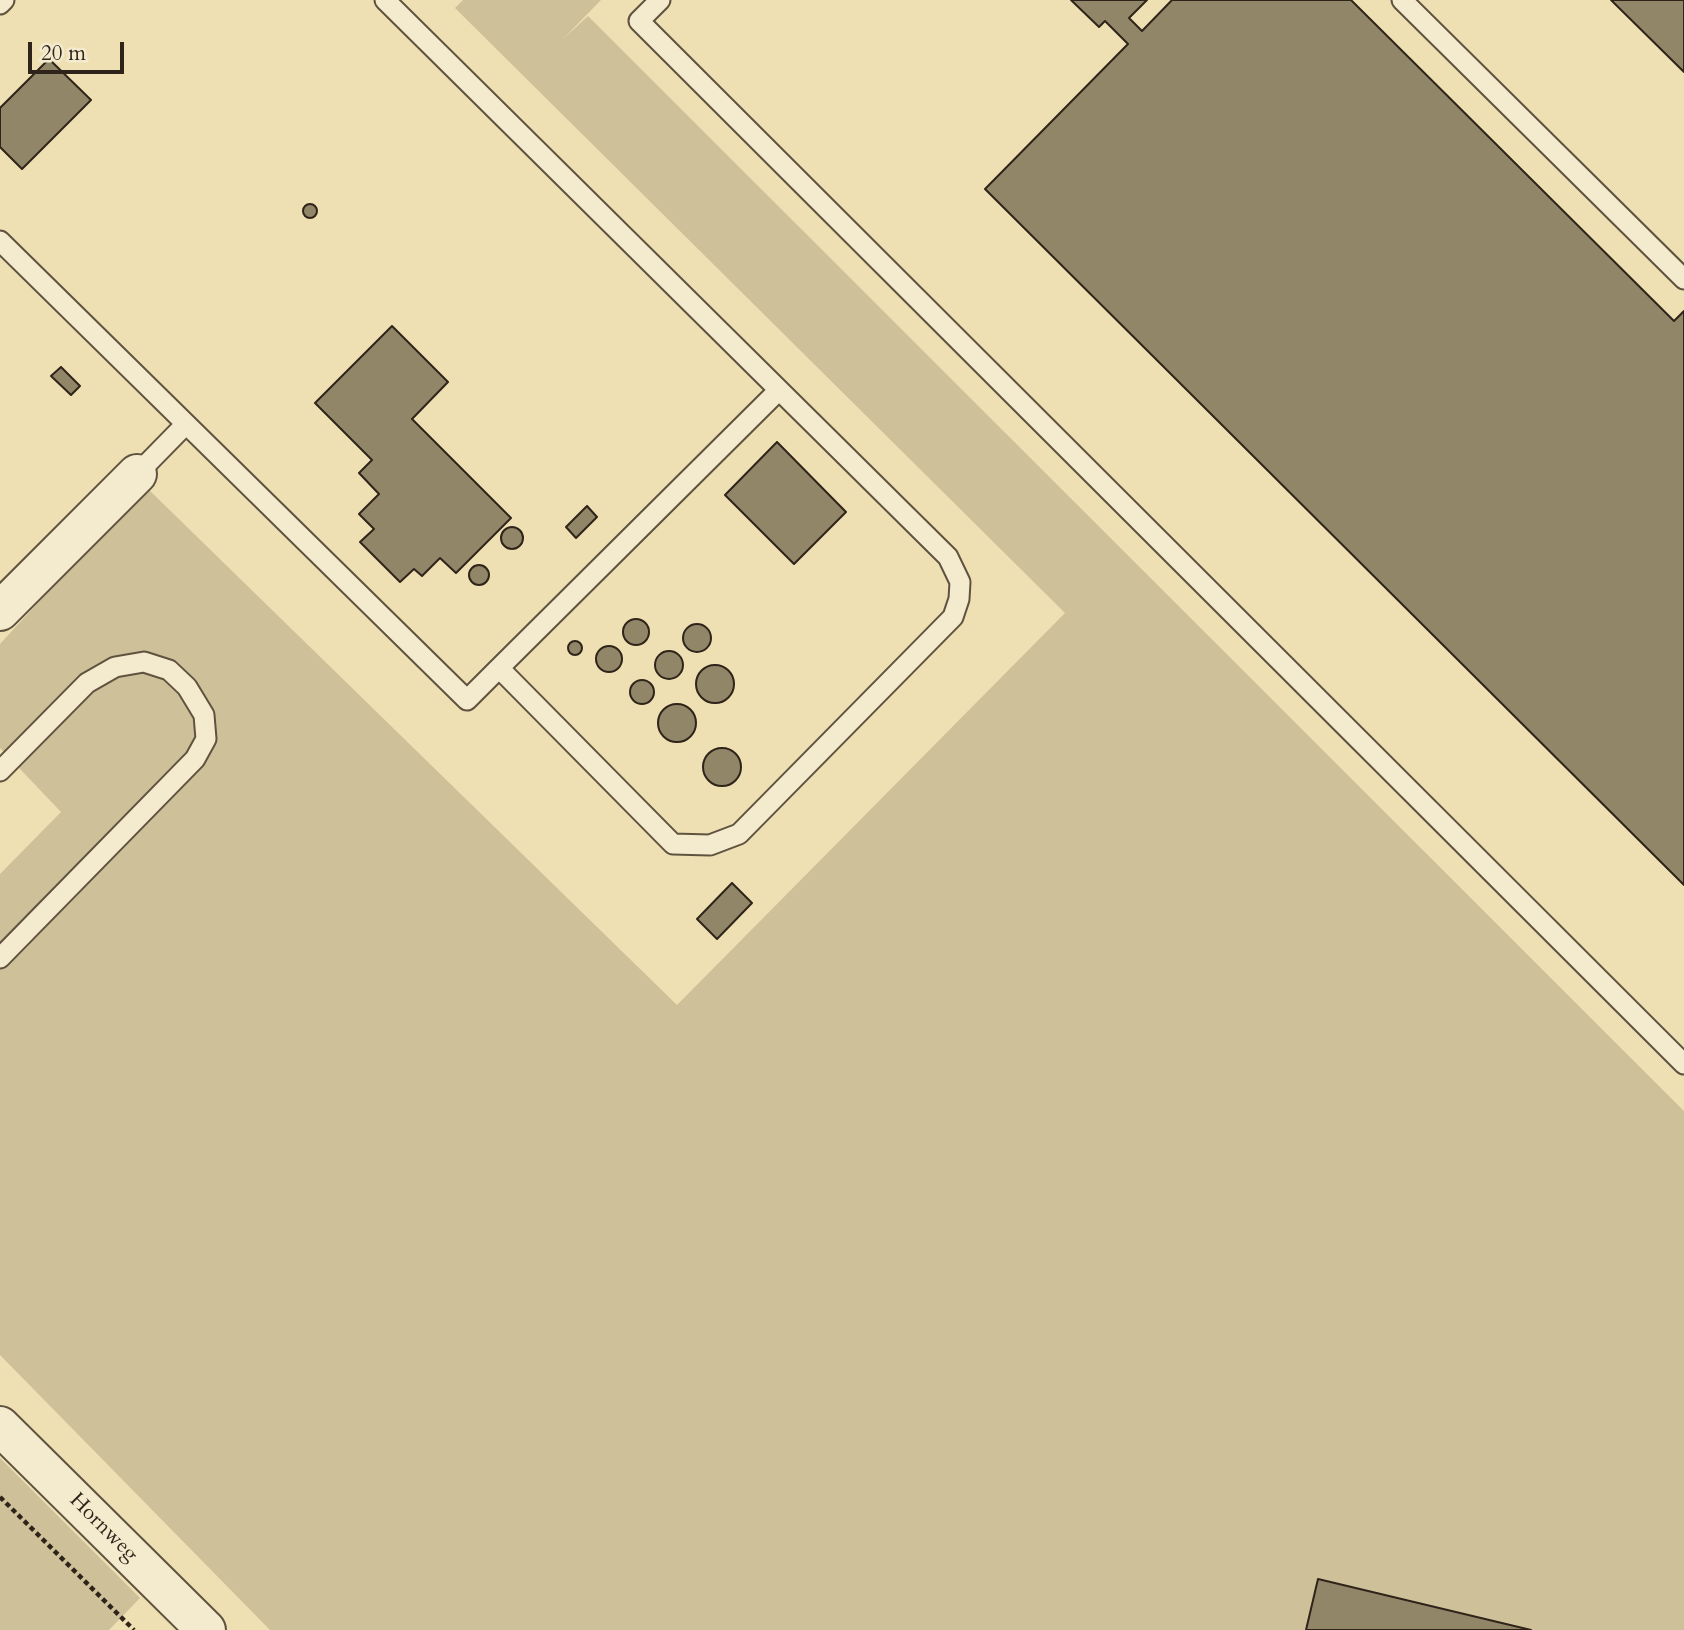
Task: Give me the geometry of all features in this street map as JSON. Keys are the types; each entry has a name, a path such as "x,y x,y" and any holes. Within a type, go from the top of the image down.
{"street":[{"path":"0,611 137,474"},
{"name":"Hornweg","path":"0,1426 206,1630"}],"lane":[{"path":"0,5 4,0"},
{"path":"385,0 948,557 960,582 959,599 953,617 739,834 710,845 673,844 499,668"},
{"path":"660,0 639,21 1684,1064"},
{"path":"1402,0 1684,279"},
{"path":"0,241 467,700 779,390"},
{"path":"137,474 186,424"},
{"path":"0,771 88,683 115,667 144,662 169,670 187,687 204,715 206,738 195,759 0,958"}],"path":[{"path":"0,1497 134,1630"}],"shaded area":[{"path":"463,0 601,0 563,39 588,16 1684,1111 1684,1630 270,1630 0,1355 0,874 61,812 0,748 0,644 145,486 677,1005 1065,613 455,8"},
{"path":"0,1458 140,1598 109,1630 0,1630"}],"building":[{"path":"1071,0 1147,0 1129,18 1142,31 1172,0 1351,0 1674,321 1684,311 1684,885 985,189 1128,44 1105,21 1099,27"},
{"path":"1611,0 1684,0 1684,72"},
{"path":"49,59 91,100 22,169 0,147 0,108"},
{"path":"307,204 313,204 317,211 313,218 307,218 303,214 303,208"},
{"path":"392,326 448,382 412,419 511,518 456,573 440,558 422,576 414,569 400,582 360,542 374,529 359,514 379,494 359,473 372,460 315,403"},
{"path":"61,367 80,386 71,395 51,376"},
{"path":"777,442 846,512 794,564 725,495"},
{"path":"587,506 597,517 576,538 566,527"},
{"path":"512,527 520,530 523,538 520,546 512,549 504,546 501,538 504,530"},
{"path":"479,565 486,568 489,575 486,582 479,585 472,582 469,575 472,568"},
{"path":"636,619 645,623 649,632 645,641 636,645 627,641 623,632 627,623"},
{"path":"697,624 707,628 711,638 707,648 697,652 687,648 683,638 687,628"},
{"path":"575,641 580,643 580,653 575,655 570,653 568,648 570,643"},
{"path":"609,646 618,650 622,659 618,668 609,672 600,668 596,659 600,650"},
{"path":"669,651 679,655 683,665 679,675 669,679 659,675 655,665 659,655"},
{"path":"715,665 728,671 734,684 728,697 715,703 702,697 696,684 702,671"},
{"path":"642,680 651,683 654,692 651,701 642,704 633,701 630,692 633,683"},
{"path":"677,704 690,710 696,723 690,736 677,742 664,736 658,723 664,710"},
{"path":"722,748 736,753 741,767 736,781 722,786 708,781 703,767 708,753"},
{"path":"732,883 752,903 717,939 697,919"},
{"path":"1318,1579 1531,1630 1306,1630"}]}
